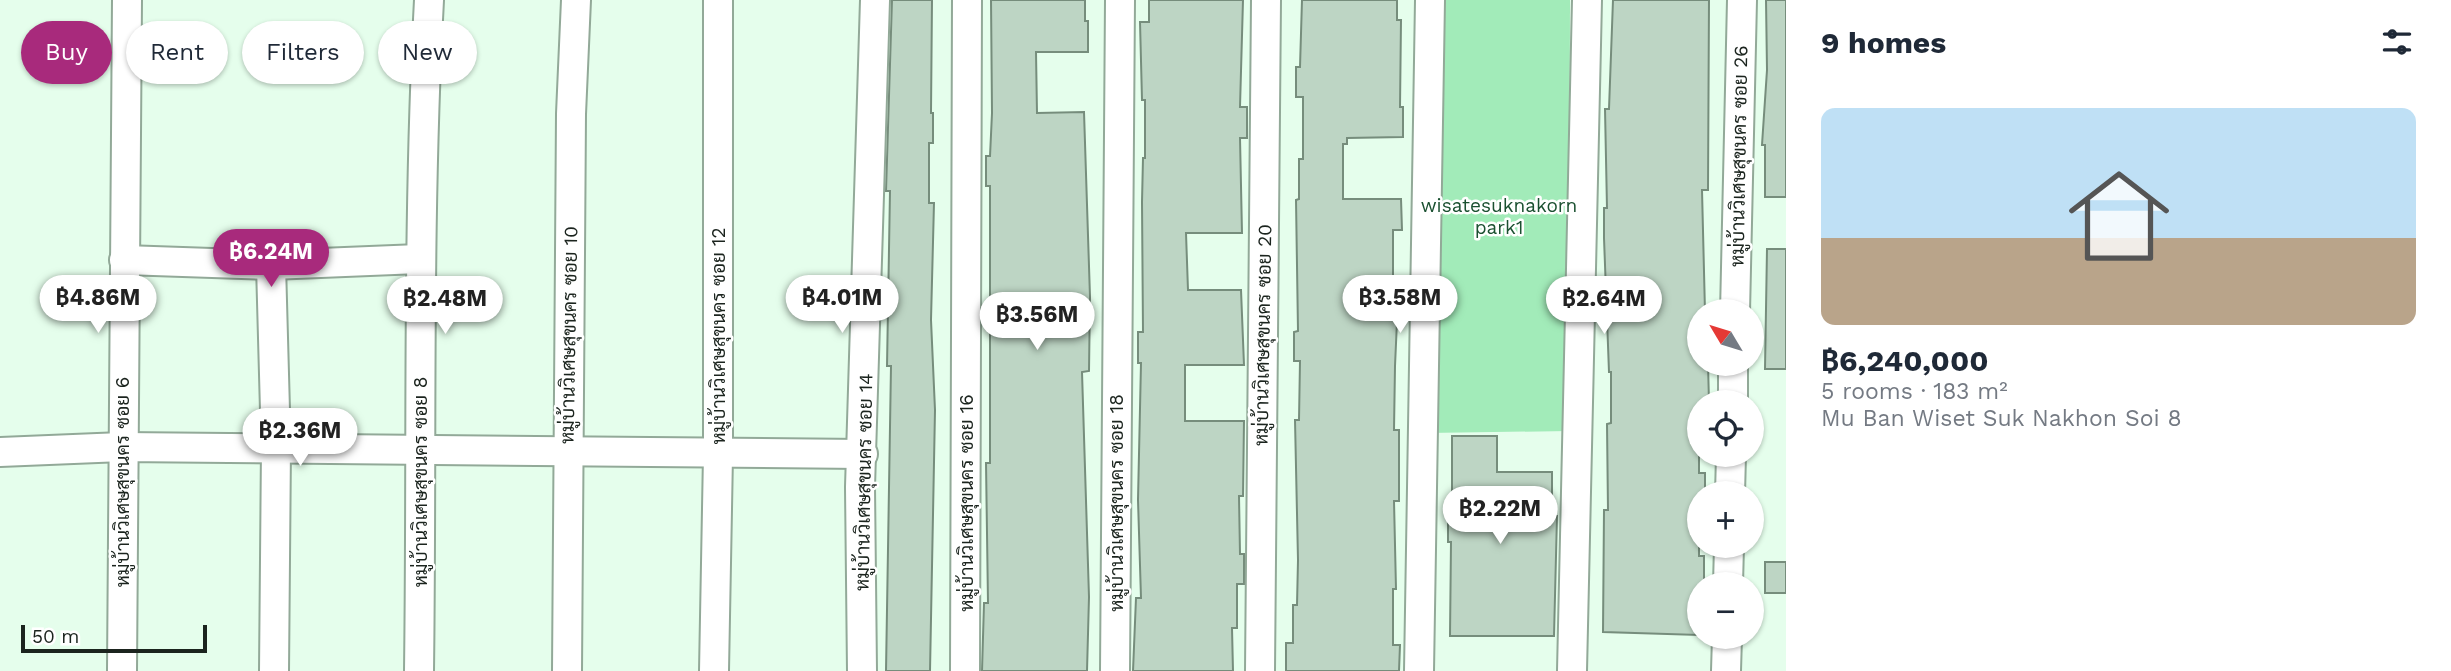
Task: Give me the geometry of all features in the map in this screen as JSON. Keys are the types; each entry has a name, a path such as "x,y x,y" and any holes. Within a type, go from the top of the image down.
{"street":[{"name":"หมู่บ้านวิเศษสุขนคร ซอย 6","path":"122,671 127,0"},
{"name":"หมู่บ้านวิเศษสุขนคร ซอย 8","path":"419,671 419,259 429,0"},
{"name":"หมู่บ้านวิเศษสุขนคร ซอย 10","path":"567,671 571,114 576,0"},
{"name":"หมู่บ้านวิเศษสุขนคร ซอย 12","path":"714,671 718,455 718,0"},
{"name":"หมู่บ้านวิเศษสุขนคร ซอย 14","path":"862,671 860,487 875,0"},
{"name":"หมู่บ้านวิเศษสุขนคร ซอย 16","path":"965,671 967,0"},
{"name":"หมู่บ้านวิเศษสุขนคร ซอย 18","path":"1115,671 1120,0"},
{"name":"หมู่บ้านวิเศษสุขนคร ซอย 20","path":"1260,671 1266,0"},
{"path":"1419,671 1430,0"},
{"path":"1572,671 1587,0"},
{"name":"หมู่บ้านวิเศษสุขนคร ซอย 26","path":"1735,299 1742,0"},
{"path":"124,260 271,265 419,259"},
{"path":"271,265 276,447 274,671"},
{"path":"0,452 122,447 276,447 718,455 863,454"},
{"path":"1726,671 1727,649"}],"green space":[{"name":"wisatesuknakorn park1","path":"1431,0 1570,0 1569,431 1427,433"}],"building":[{"path":"892,0 932,0 933,143 929,143 929,203 934,203 931,320 935,410 930,671 886,671 891,366 887,366 890,191 886,191"},
{"path":"991,0 1085,0 1088,52 1036,52 1037,113 1084,112 1090,297 1089,371 1082,372 1089,597 1087,671 982,671 984,603 988,603 986,463 990,463 990,186 986,186 986,156 990,156 992,113"},
{"path":"1149,0 1243,0 1240,107 1247,107 1247,138 1240,138 1242,233 1186,233 1188,290 1241,290 1244,365 1185,365 1185,421 1244,421 1243,496 1239,496 1240,554 1244,554 1244,584 1237,584 1237,628 1232,628 1233,671 1133,671 1136,598 1141,598 1138,500 1141,363 1138,363 1138,332 1143,332 1142,202 1145,100 1142,100 1140,22 1149,22"},
{"path":"1302,0 1397,0 1397,20 1401,20 1400,107 1403,107 1403,137 1347,138 1347,144 1343,144 1343,199 1401,199 1402,230 1393,230 1393,291 1402,291 1401,321 1397,321 1394,430 1399,430 1399,501 1394,501 1396,589 1393,589 1393,645 1400,645 1399,671 1286,671 1286,643 1293,643 1293,605 1297,605 1295,420 1299,420 1300,361 1294,361 1294,332 1298,331 1296,200 1299,199 1299,159 1303,159 1303,97 1296,97 1296,67 1300,67"},
{"path":"1613,0 1709,0 1708,190 1702,190 1705,299 1687,299 1687,376 1708,376 1709,390 1687,390 1687,467 1699,467 1699,473 1705,473 1705,481 1687,481 1687,558 1704,558 1704,572 1687,572 1687,635 1603,632 1604,510 1608,510 1607,424 1611,423 1604,238 1604,208 1607,208 1605,109 1609,109"},
{"path":"1766,0 1786,0 1786,197 1765,197 1765,145 1762,145 1767,70"},
{"path":"1767,249 1786,249 1786,369 1765,369"},
{"path":"1452,436 1497,436 1497,472 1552,472 1552,516 1557,516 1554,636 1450,636 1451,542 1448,542 1448,512 1452,512"},
{"path":"1765,562 1786,562 1786,593 1765,593"}]}
